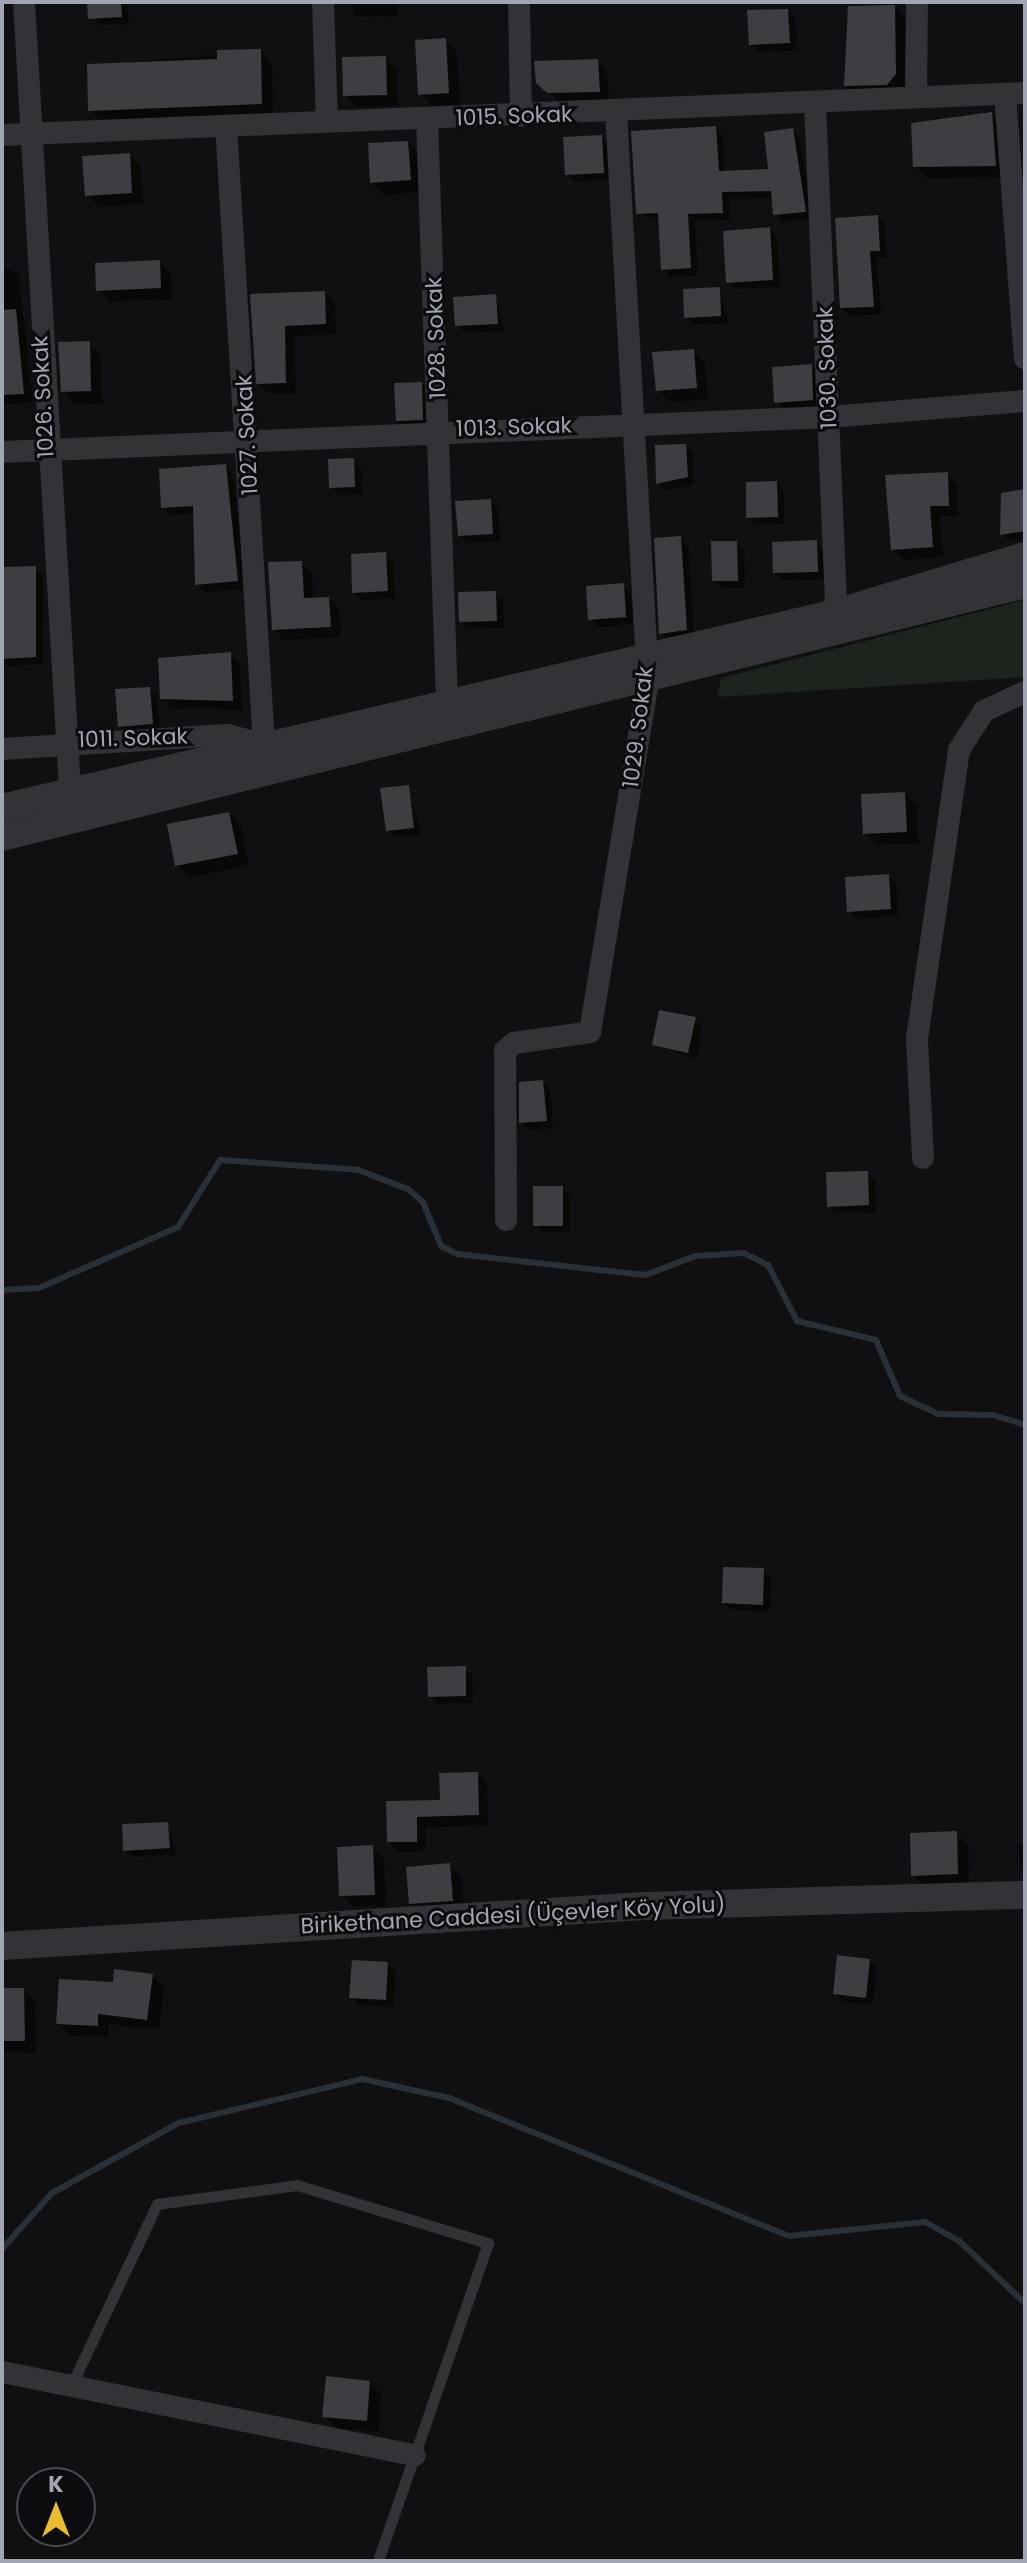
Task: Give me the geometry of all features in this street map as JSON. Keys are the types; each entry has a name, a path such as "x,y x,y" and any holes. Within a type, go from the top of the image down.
{"street":[{"name":"1026. Sokak","path":"24,2 28,134 46,450 72,741 70,791"},
{"path":"323,2 327,121"},
{"path":"519,2 521,116"},
{"path":"916,97 917,2"},
{"name":"1015. Sokak","path":"2,135 1015,94"},
{"path":"1015,94 1025,358"},
{"name":"1030. Sokak","path":"815,103 837,623"},
{"name":"1029. Sokak","path":"506,1220 505,1051 514,1043 590,1032 647,670 616,112"},
{"name":"1028. Sokak","path":"427,120 447,700"},
{"name":"1027. Sokak","path":"226,126 248,442 264,744"},
{"name":"1013. Sokak","path":"2,452 248,442 439,429 829,417 1025,401"},
{"path":"837,623 1025,556"},
{"path":"2,837 837,623 1025,584"},
{"path":"2,808 447,700 647,670"},
{"path":"923,1158 917,1038 959,750 984,711 1025,692"},
{"name":"1011. Sokak","path":"2,749 72,741 227,735 264,744"},
{"name":"Birikethane Caddesi (Üçevler Köy Yolu)","path":"2,1946 645,1906 1025,1895"},
{"path":"2,2372 415,2455"}],"lane":[{"path":"71,2386 157,2204 297,2185 488,2243 378,2561"}],"shaded area":[{"path":"1025,600 1025,677 717,697 721,678"}],"building":[{"path":"87,2 121,2 122,17 88,19"},
{"path":"895,5 896,74 887,85 844,86 848,6"},
{"path":"788,9 790,43 749,45 747,10"},
{"path":"446,38 449,93 418,95 415,40"},
{"path":"261,49 262,104 88,111 87,64 217,59 217,50"},
{"path":"386,56 387,95 343,96 342,57"},
{"path":"598,59 600,92 547,93 536,83 534,61"},
{"path":"992,112 996,166 913,167 911,123"},
{"path":"716,126 719,171 768,169 764,132 793,128 806,212 773,215 771,191 722,192 723,213 688,214 691,268 661,270 658,213 636,214 631,131"},
{"path":"602,135 604,173 565,175 563,137"},
{"path":"408,141 411,180 370,183 368,143"},
{"path":"130,153 132,193 85,196 82,156"},
{"path":"878,215 880,251 870,251 874,307 840,308 835,218"},
{"path":"770,227 773,280 726,283 723,231"},
{"path":"160,260 161,288 96,291 95,263"},
{"path":"720,287 721,316 684,318 683,289"},
{"path":"325,291 326,324 285,326 286,383 256,384 250,294"},
{"path":"496,294 498,324 455,326 453,297"},
{"path":"16,309 24,394 2,395 2,310"},
{"path":"90,341 91,391 61,392 58,342"},
{"path":"694,349 697,388 656,391 652,352"},
{"path":"812,364 813,400 774,403 772,367"},
{"path":"422,382 423,420 396,421 394,383"},
{"path":"686,444 688,477 656,484 655,445"},
{"path":"354,458 355,487 329,488 328,459"},
{"path":"226,464 238,581 195,585 193,506 161,508 159,469"},
{"path":"948,472 949,506 930,506 933,547 891,550 885,475"},
{"path":"777,481 778,517 746,518 746,482"},
{"path":"1025,489 1025,531 1000,535 1001,493"},
{"path":"491,499 493,534 458,536 455,501"},
{"path":"681,536 687,630 659,634 654,538"},
{"path":"817,540 818,572 773,573 772,542"},
{"path":"711,541 737,541 738,581 712,581"},
{"path":"386,552 388,591 352,593 351,554"},
{"path":"302,561 304,598 329,597 331,627 272,630 268,562"},
{"path":"36,566 36,657 2,659 2,567"},
{"path":"624,583 626,617 588,620 586,586"},
{"path":"496,591 497,621 459,622 458,592"},
{"path":"231,652 233,701 160,699 158,658"},
{"path":"150,687 153,724 118,727 115,689"},
{"path":"409,785 414,828 386,831 380,788"},
{"path":"905,792 907,832 863,834 861,794"},
{"path":"229,812 238,854 175,866 167,824"},
{"path":"889,874 891,909 847,912 845,877"},
{"path":"659,1010 696,1017 688,1053 652,1045"},
{"path":"543,1080 547,1121 519,1123 519,1082"},
{"path":"868,1171 869,1205 827,1207 826,1172"},
{"path":"533,1186 563,1186 563,1226 533,1226"},
{"path":"723,1567 764,1568 763,1605 722,1603"},
{"path":"466,1666 466,1696 428,1697 427,1667"},
{"path":"478,1772 479,1815 417,1817 417,1842 387,1842 386,1801 440,1800 439,1773"},
{"path":"168,1822 170,1848 123,1851 122,1824"},
{"path":"957,1831 958,1874 911,1876 910,1833"},
{"path":"373,1845 375,1895 339,1896 337,1847"},
{"path":"450,1863 453,1901 409,1904 406,1867"},
{"path":"837,1955 870,1959 866,1998 833,1994"},
{"path":"352,1960 388,1962 386,2000 349,1998"},
{"path":"114,1969 153,1974 147,2020 98,2014 98,2026 56,2024 59,1979 113,1982"},
{"path":"2,1988 24,1988 25,2041 2,2041"},
{"path":"326,2376 370,2381 367,2421 322,2417"}],"waterway":[{"path":"2,1290 39,1288 178,1227 220,1160 358,1170 408,1189 423,1202 441,1246 457,1254 645,1275 696,1256 744,1253 768,1265 797,1321 876,1340 900,1396 938,1414 993,1415 1025,1425"},
{"path":"2,2249 52,2193 179,2123 362,2079 449,2098 789,2236 925,2222 958,2240 1025,2303"}]}
